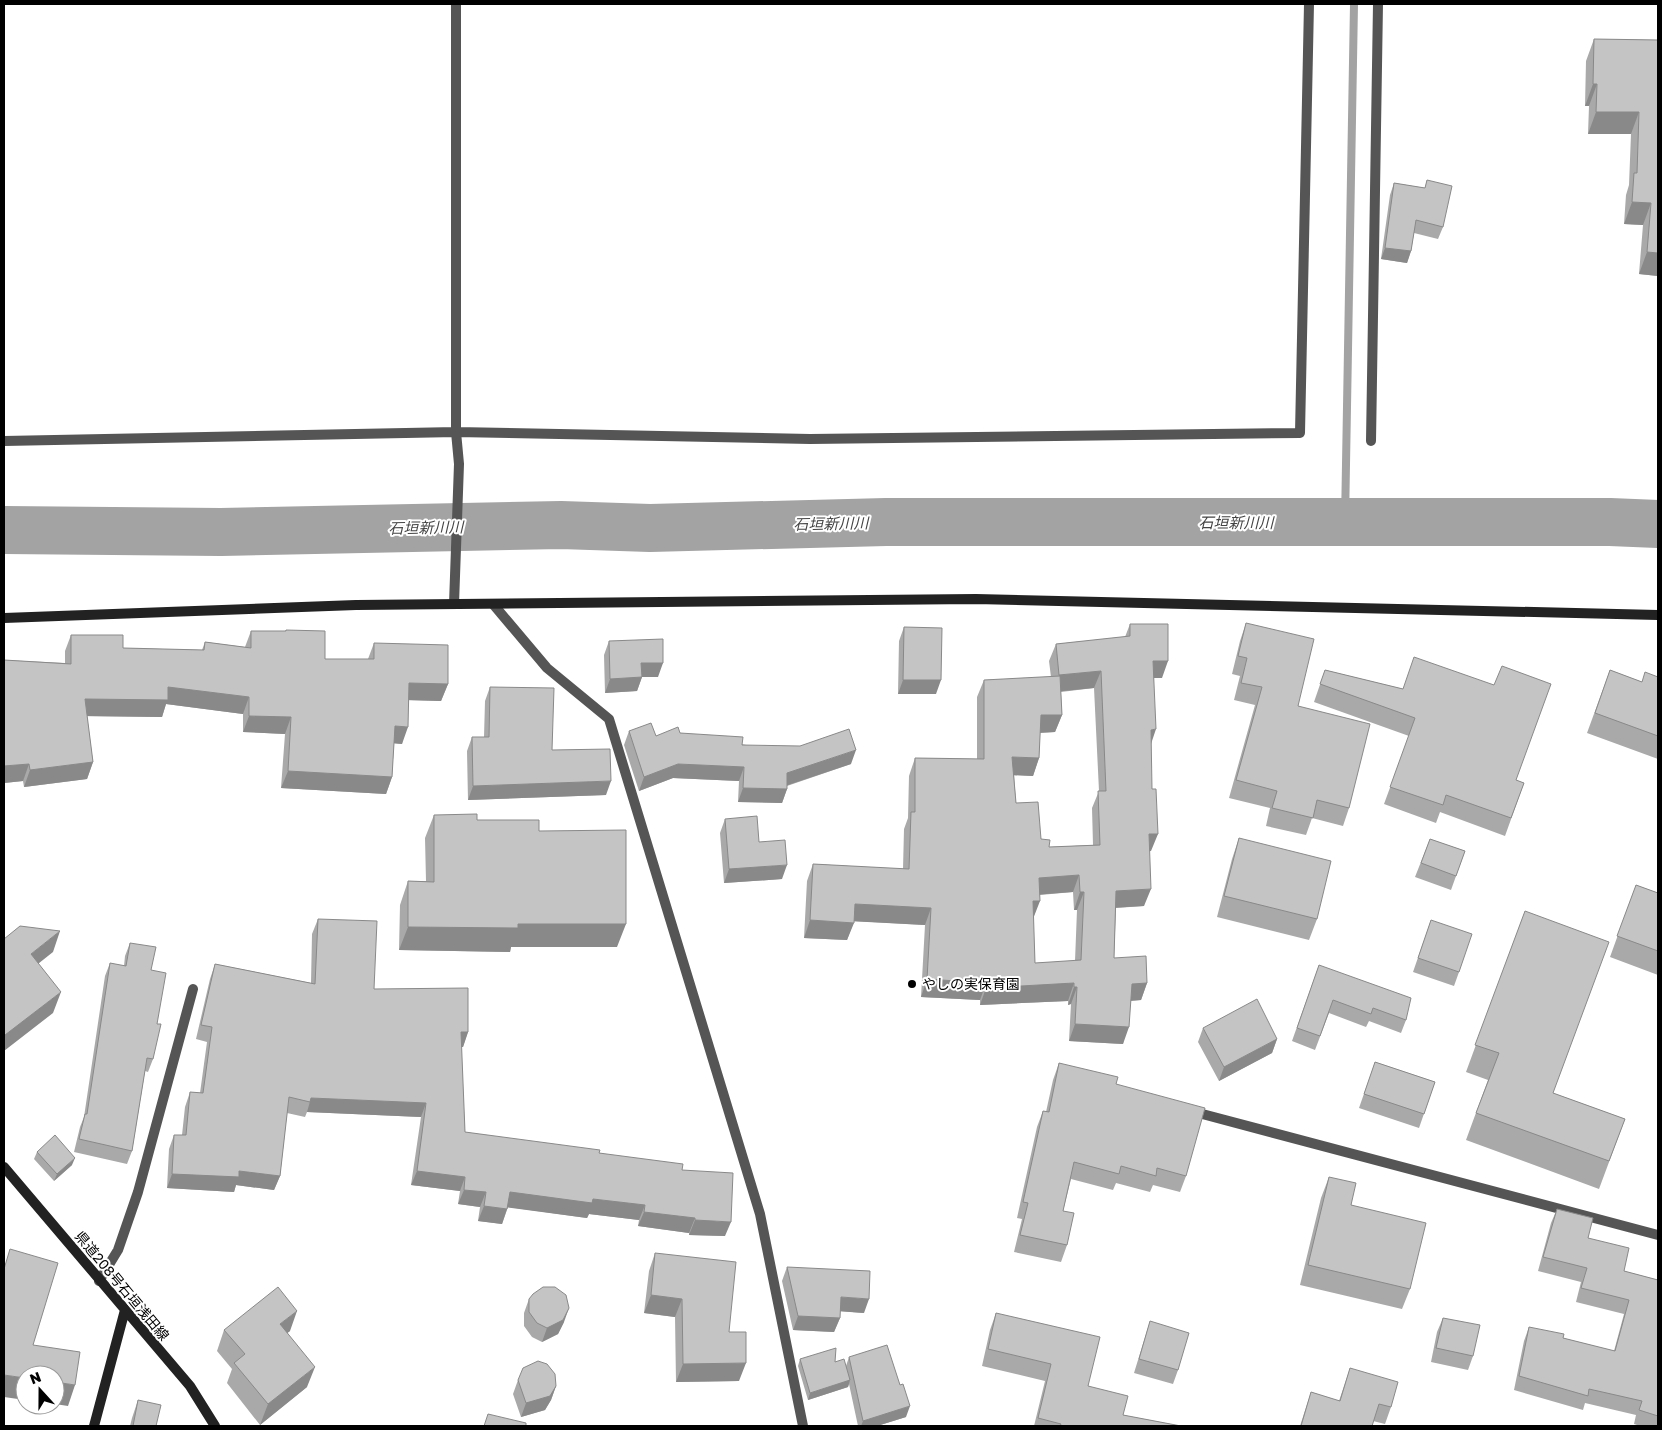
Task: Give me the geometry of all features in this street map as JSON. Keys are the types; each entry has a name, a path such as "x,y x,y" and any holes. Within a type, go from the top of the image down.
{"street":[{"path":"454,604 459,464 456,432 456,4"},
{"path":"4,441 456,432 810,439 1300,434 1309,4"},
{"path":"1371,441 1378,4"},
{"path":"4,618 356,605 976,598 1658,615"},
{"path":"493,604 547,668 609,719 760,1214 803,1426"},
{"path":"99,1281 118,1250 138,1192 193,989"},
{"path":"1178,1107 1658,1235"},
{"name":"県道208号石垣浅田線","path":"4,1167 190,1386 215,1426"},
{"path":"94,1426 125,1310"}],"building":[{"path":"1594,39 1658,40 1658,253 1647,252 1651,203 1632,202 1634,173 1637,173 1639,112 1596,112 1597,84 1593,84"},
{"path":"1427,180 1452,186 1443,227 1416,220 1411,251 1385,248 1394,183 1425,188"},
{"path":"1246,623 1314,639 1298,706 1370,724 1349,808 1317,800 1313,818 1272,808 1277,791 1236,780 1262,687 1241,683 1247,658 1238,656"},
{"path":"1130,624 1168,624 1168,661 1153,661 1156,729 1151,730 1152,789 1156,789 1158,834 1149,834 1151,889 1116,891 1114,958 1146,956 1147,983 1132,984 1129,1027 1075,1024 1077,987 1074,987 1074,983 986,988 986,983 927,979 931,908 855,904 854,923 810,920 813,864 909,869 911,812 915,812 915,758 984,759 984,680 1060,676 1062,715 1041,715 1039,758 1012,757 1016,803 1038,802 1041,839 1050,840 1049,847 1100,845 1098,791 1106,791 1101,671 1059,675 1056,644 1130,636","holes":["1079,875 1080,892 1084,892 1081,960 1035,963 1033,901 1040,901 1039,878"]},
{"path":"904,627 942,628 941,680 903,680"},
{"path":"251,631 325,631 325,659 374,659 374,643 448,645 448,684 409,683 408,727 395,726 392,777 288,771 291,717 249,716 249,697 168,687 168,700 85,699 93,762 30,770 29,764 4,766 4,660 71,664 71,635 123,635 123,648 204,650 205,642 251,648"},
{"path":"663,639 663,663 641,663 642,677 610,679 609,641"},
{"path":"1414,657 1494,685 1502,666 1551,684 1516,780 1524,783 1511,818 1446,795 1443,805 1390,787 1415,718 1320,684 1325,670 1403,689"},
{"path":"1610,670 1642,682 1645,672 1658,677 1658,736 1595,713"},
{"path":"490,687 554,688 552,750 610,749 611,781 473,786 472,737 489,737"},
{"path":"651,723 656,736 678,727 680,733 743,737 742,745 800,746 849,729 856,750 787,773 787,789 743,788 744,767 678,764 644,777 629,731"},
{"path":"477,814 477,820 539,820 539,831 626,830 626,924 518,924 518,928 408,927 408,881 434,882 434,815"},
{"path":"757,816 759,842 785,840 787,865 729,869 725,819"},
{"path":"1239,838 1331,861 1317,919 1224,896"},
{"path":"1430,839 1465,851 1456,876 1421,863"},
{"path":"1636,885 1658,893 1658,951 1617,936"},
{"path":"1525,911 1609,942 1553,1093 1625,1119 1609,1161 1476,1113 1499,1053 1475,1045"},
{"path":"318,919 377,921 374,989 468,988 468,1032 461,1032 465,1132 600,1150 599,1153 683,1164 682,1170 733,1173 731,1222 695,1220 695,1218 644,1212 645,1205 593,1199 592,1203 510,1192 507,1209 484,1206 486,1192 464,1190 465,1177 417,1171 426,1103 311,1098 310,1102 289,1097 280,1176 239,1171 239,1177 172,1174 174,1135 186,1135 190,1092 203,1093 212,1027 201,1025 215,964 315,984"},
{"path":"1431,920 1472,934 1459,972 1418,958"},
{"path":"20,926 60,931 31,954 61,992 4,1035 4,939"},
{"path":"130,943 156,947 151,970 166,973 157,1024 161,1024 153,1059 147,1058 132,1151 79,1139 85,1114 87,1114 110,963 126,966"},
{"path":"1319,965 1411,998 1406,1020 1373,1008 1371,1014 1333,1000 1320,1036 1297,1028"},
{"path":"1257,999 1277,1039 1224,1067 1203,1028"},
{"path":"1375,1062 1435,1082 1424,1114 1364,1094"},
{"path":"1059,1063 1118,1077 1116,1084 1205,1108 1186,1176 1157,1168 1156,1176 1121,1166 1119,1174 1074,1162 1063,1211 1074,1213 1067,1245 1020,1235 1028,1203 1023,1202 1043,1111 1049,1112"},
{"path":"55,1135 75,1158 57,1174 37,1152"},
{"path":"1329,1177 1356,1183 1351,1205 1426,1223 1410,1289 1308,1265"},
{"path":"1557,1209 1593,1218 1588,1238 1629,1248 1624,1271 1658,1280 1658,1416 1639,1410 1642,1401 1589,1389 1588,1396 1519,1376 1529,1327 1564,1334 1563,1338 1615,1351 1629,1300 1581,1288 1587,1268 1543,1257"},
{"path":"10,1249 58,1263 33,1345 80,1352 75,1385 65,1384 65,1365 15,1365 15,1377 4,1375 4,1269"},
{"path":"655,1253 736,1262 729,1332 746,1332 746,1363 683,1364 682,1299 651,1295"},
{"path":"787,1267 870,1271 869,1299 841,1297 840,1318 798,1316"},
{"path":"278,1287 297,1311 280,1324 315,1367 268,1404 234,1363 245,1354 224,1330"},
{"path":"543,1287 555,1287 566,1295 569,1308 563,1320 547,1328 537,1323 529,1312 529,1299"},
{"path":"996,1313 1100,1337 1088,1386 1128,1396 1123,1415 1181,1426 1060,1426 1061,1424 1038,1418 1051,1364 988,1349"},
{"path":"1443,1318 1480,1325 1473,1356 1436,1348"},
{"path":"1150,1321 1189,1333 1178,1370 1139,1359"},
{"path":"887,1345 900,1385 903,1384 910,1406 863,1421 849,1357"},
{"path":"836,1348 835,1362 844,1359 850,1380 810,1393 800,1359"},
{"path":"538,1361 547,1364 555,1374 556,1386 550,1396 526,1403 518,1380 523,1368"},
{"path":"1350,1368 1398,1382 1391,1407 1379,1404 1372,1426 1301,1426 1311,1392 1340,1401"},
{"path":"138,1400 161,1405 156,1426 133,1426"},
{"path":"488,1414 526,1423 526,1426 484,1426"}],"waterway":[{"path":"1345,522 1354,4"},
{"name":"石垣新川川","path":"4,530 221,532 561,525 650,528 886,522 1610,522 1658,524"}],"place":[{"name":"やしの実保育園","path":"912,984"}]}
